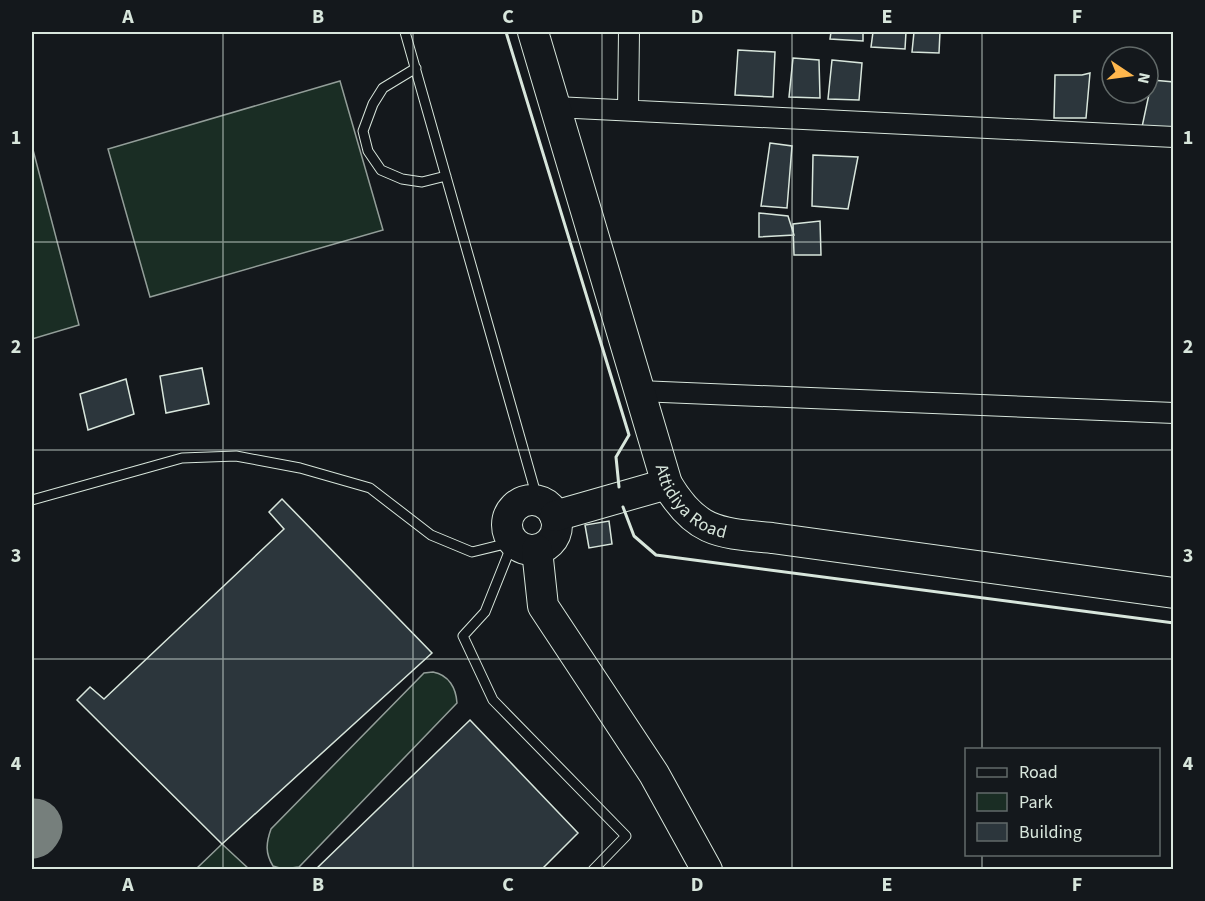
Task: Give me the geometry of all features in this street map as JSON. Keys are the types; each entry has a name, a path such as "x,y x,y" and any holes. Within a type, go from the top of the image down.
{"main road":[{"name":"Attidiya Road","path":"533,32 667,484 680,506 704,526 730,534 1173,593"},
{"path":"547,509 556,532 546,547 525,546 508,534 508,516 521,503 530,500 547,509 667,484"},
{"path":"525,546 543,606 654,774 707,870"}],"street":[{"path":"628,111 629,32"},
{"path":"555,107 1173,137"},
{"path":"639,391 1173,413"}],"lane":[{"path":"405,32 547,509"},
{"path":"416,68 383,88 373,104 363,131 368,151 381,170 402,179 422,182 446,176"},
{"path":"32,500 182,458 236,456 300,468 370,488 431,535 472,552 525,546"},
{"path":"525,546 486,612 463,636 493,700 626,836 593,870"}],"green space":[{"path":"340,81 383,230 150,297 108,149"},
{"path":"32,146 79,325 32,339"},
{"path":"433,672 443,676 451,683 457,703 299,867 283,869 273,866 267,848 271,829 424,673"},
{"path":"222,844 249,869 196,869"}],"building":[{"path":"831,32 863,32 863,41 830,39"},
{"path":"873,32 906,32 905,49 871,47"},
{"path":"914,32 940,32 939,53 912,52"},
{"path":"738,50 775,52 773,97 735,95"},
{"path":"793,58 819,60 820,98 789,97"},
{"path":"832,60 862,63 859,100 828,99"},
{"path":"1090,73 1086,118 1054,118 1055,75"},
{"path":"1160,81 1174,82 1174,127 1142,127 1147,105 1160,105"},
{"path":"770,143 792,146 787,208 761,206"},
{"path":"813,155 858,157 848,209 812,206"},
{"path":"759,213 788,216 794,235 759,237"},
{"path":"820,221 821,255 794,255 793,224"},
{"path":"202,368 209,404 166,413 160,376"},
{"path":"126,379 134,414 88,430 80,394"},
{"path":"282,499 432,653 222,844 77,700 90,687 104,699 284,529 269,512"},
{"path":"609,521 612,544 589,548 585,525"},
{"path":"470,720 578,833 541,870 315,870"}],"wall":[{"path":"506,32 629,435 616,457 619,487"},
{"path":"623,507 634,536 656,555 1174,623"}]}
